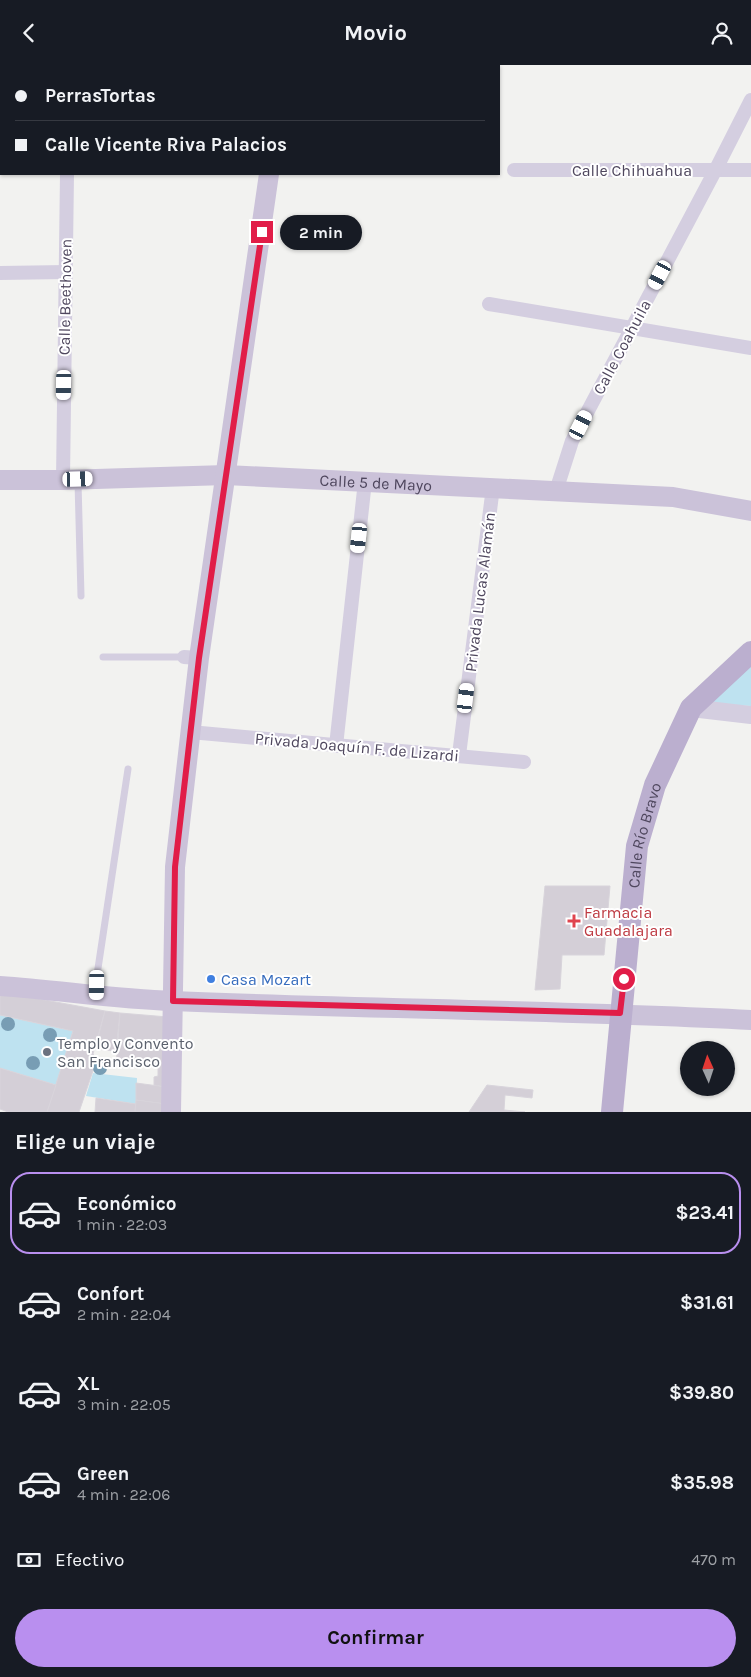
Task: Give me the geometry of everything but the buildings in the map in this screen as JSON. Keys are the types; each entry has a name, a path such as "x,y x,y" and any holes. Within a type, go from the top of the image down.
{"main road":[{"path":"171,1112 175,867 190,732 191,657 226,475 269,175"},
{"name":"Calle 5 de Mayo","path":"0,480 71,480 226,475 673,497 751,511"},
{"name":"Calle Río Bravo","path":"612,1112 637,846 655,785 691,708 751,652"},
{"path":"0,986 97,996 173,1001 620,1013 751,1020"}],"street":[{"name":"Calle Coahuila","path":"556,491 572,441 751,99"},
{"name":"Calle Chihuahua","path":"514,170 751,170"},
{"name":"Calle Beethoven","path":"67,175 66,272 71,480"},
{"path":"0,273 66,272"},
{"path":"489,304 751,348"},
{"path":"336,746 365,481"},
{"name":"Privada Lucas Alamán","path":"459,755 493,487"},
{"path":"691,708 751,715"},
{"name":"Privada Joaquín F. de Lizardi","path":"190,732 524,762"}],"lane":[{"path":"71,480 81,596"},
{"path":"104,657 191,657"},
{"path":"97,996 97,975 128,769"}],"shaded area":[{"path":"751,665 751,706 710,704"},
{"path":"0,1015 73,1031 56,1085 0,1068"},
{"path":"93,1073 137,1078 136,1104 86,1096"}],"place":[{"name":"Farmacia Guadalajara","path":"574,921"},
{"name":"Casa Mozart","path":"211,979"},
{"name":"Templo y Convento San Francisco","path":"47,1052"}],"route":[{"path":"262,232 199,658 175,867 173,1001 620,1013 624,979"}]}
